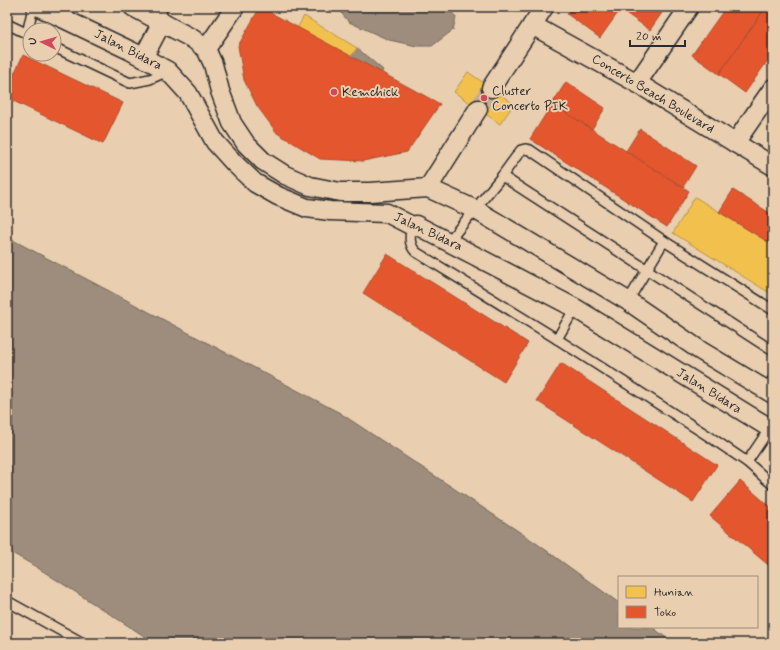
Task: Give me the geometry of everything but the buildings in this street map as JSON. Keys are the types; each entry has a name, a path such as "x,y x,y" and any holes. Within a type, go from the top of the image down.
{"street":[{"name":"Jalan Bidara","path":"39,7 131,51 168,71 188,93 215,142 255,183 278,196 307,208 330,211 387,213 412,226 416,225 575,308 771,429"},
{"path":"133,7 162,14 206,49 235,7"},
{"path":"491,88 544,7"},
{"path":"636,83 689,7"},
{"path":"143,58 162,14"},
{"name":"Concerto Beach Boulevard","path":"532,25 636,83 773,166"},
{"name":"Jalan Bidara","path":"206,49 213,64 220,91 232,123 246,144 263,161 285,175 310,186 340,192 370,192 428,188 476,210 628,301 701,351 771,388"},
{"path":"735,143 773,88"},
{"path":"428,188 478,109"},
{"path":"684,375 701,351"}],"lane":[{"path":"31,22 33,7"},
{"path":"7,24 22,32"},
{"path":"62,51 130,83 150,79 168,71"},
{"path":"449,242 476,210 521,150 530,150 664,242 773,310"},
{"path":"502,176 773,351"},
{"path":"412,226 410,243 416,252 556,339 747,462 773,485"},
{"path":"628,301 664,242"},
{"path":"556,339 575,308"},
{"path":"747,462 771,429"},
{"path":"7,601 83,643"}],"shaded area":[{"path":"336,7 447,7 456,17 453,30 432,46 417,46 389,40 349,22"},
{"path":"357,48 383,70 368,97 336,79"},
{"path":"7,237 340,413 536,543 618,602 618,628 653,628 673,643 155,643 38,568 7,550"}],"tunnel":[{"path":"478,109 491,88"}],"place":[{"name":"Kemchick","path":"334,92"},
{"name":"Cluster Concerto PIK","path":"484,98"}]}
